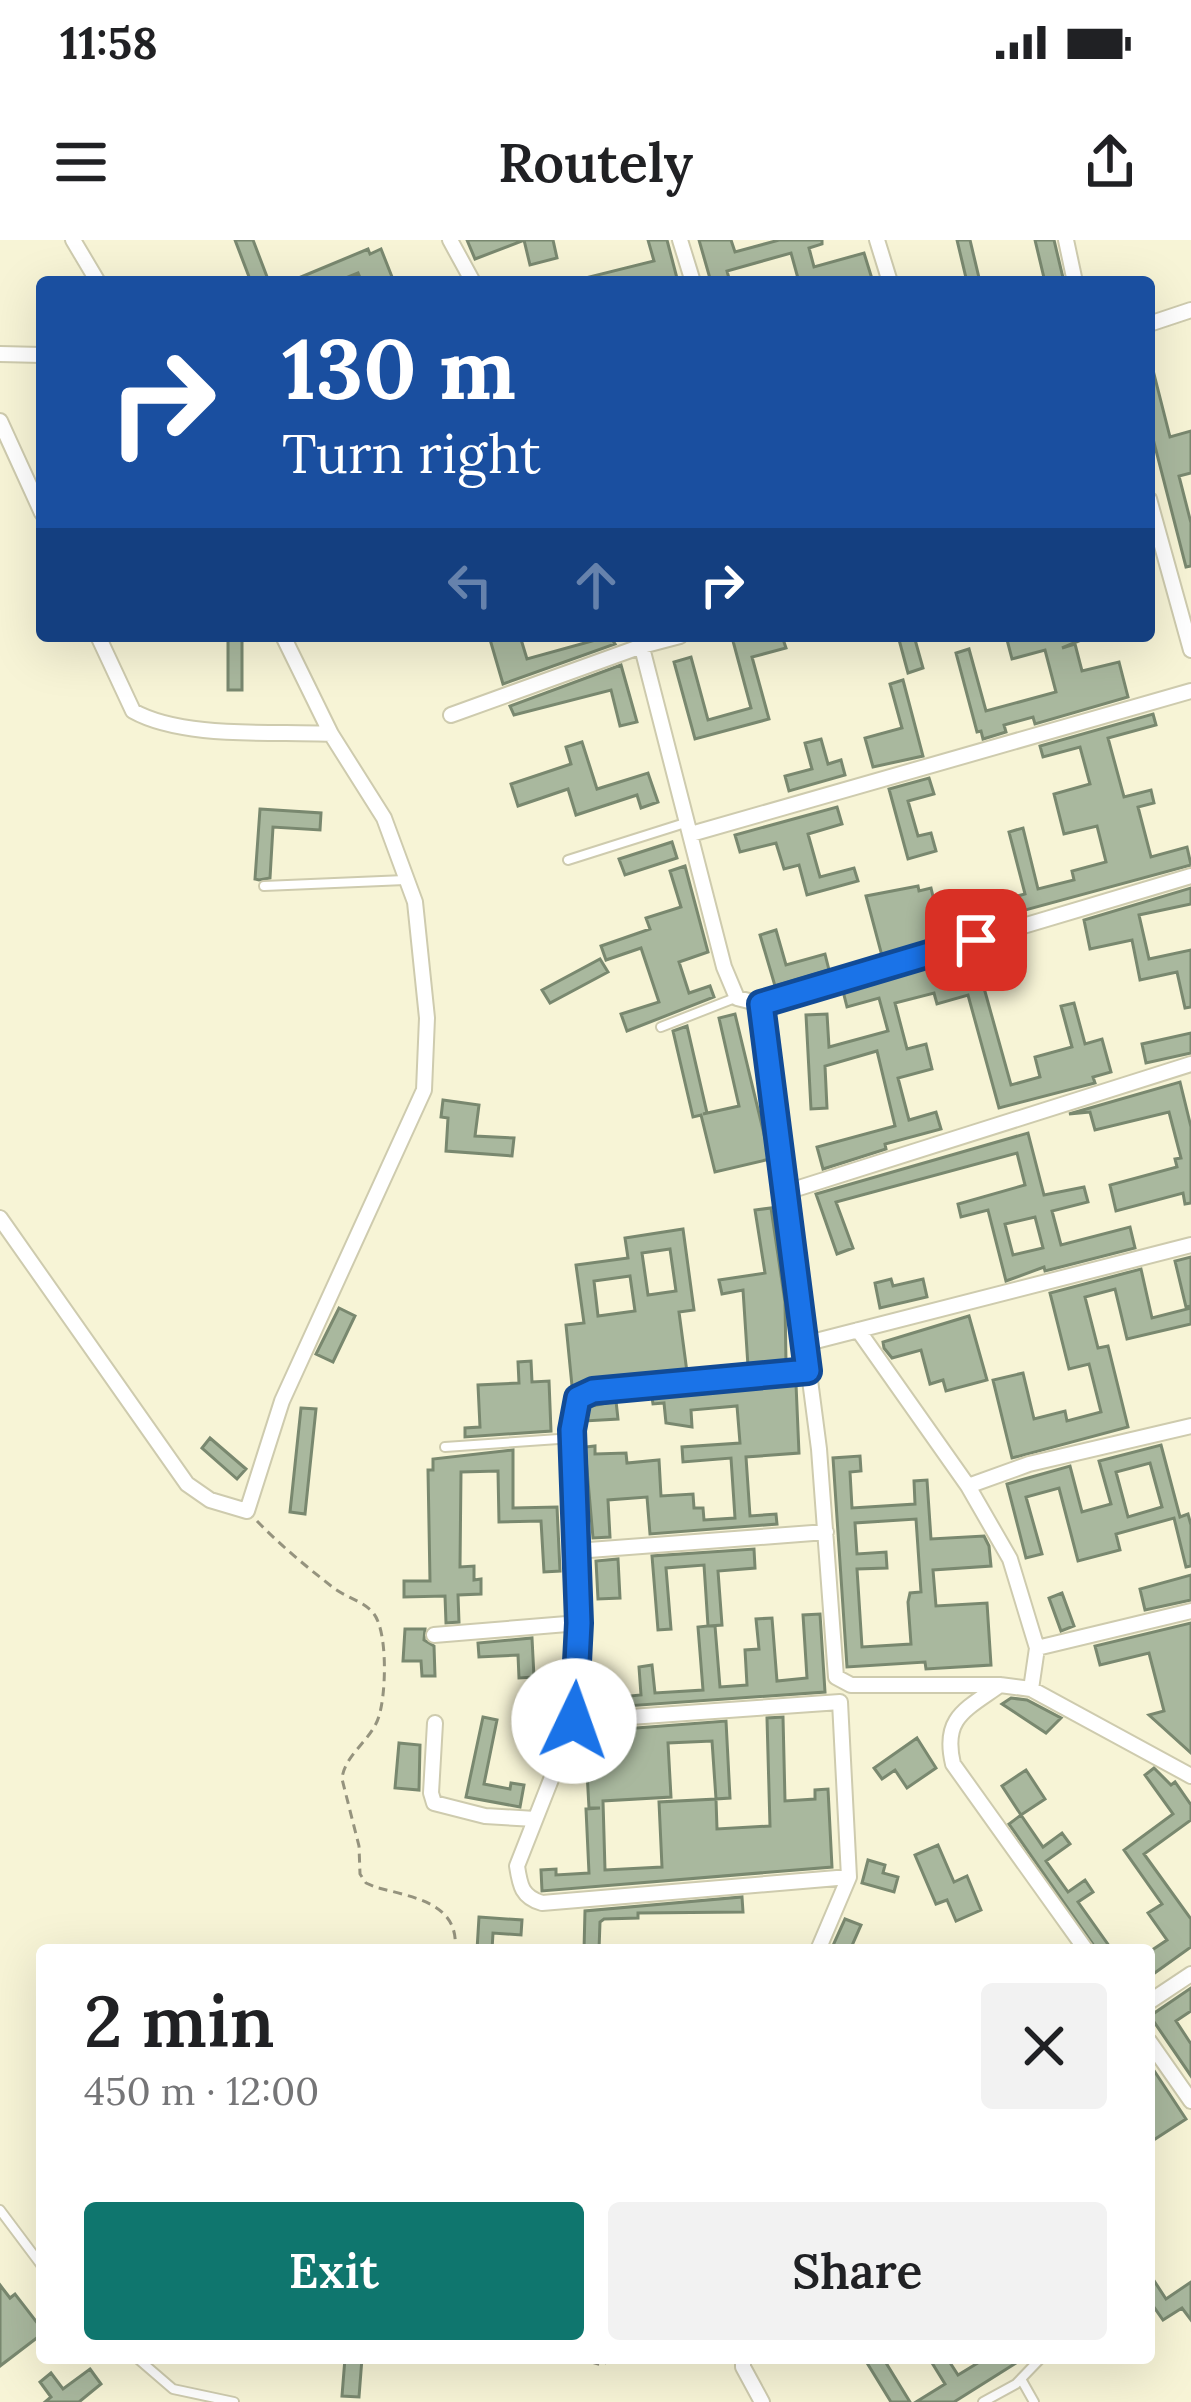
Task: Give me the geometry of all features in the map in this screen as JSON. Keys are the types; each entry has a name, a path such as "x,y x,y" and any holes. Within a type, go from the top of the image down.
{"street":[{"path":"73,240 94,276"},
{"path":"450,240 469,276"},
{"path":"680,240 691,276"},
{"path":"877,240 888,276"},
{"path":"1066,240 1074,276"},
{"path":"1155,322 1191,310"},
{"path":"0,354 36,356"},
{"path":"0,421 36,500"},
{"path":"1155,525 1191,650"},
{"path":"101,642 133,711 144,718 176,727 331,734"},
{"path":"0,1218 187,1484 210,1500 247,1511 282,1400 424,1090 427,1018 415,902 384,818 331,734 286,642"},
{"path":"452,715 637,642"},
{"path":"640,642 736,998 761,1004 1191,877"},
{"path":"688,828 1191,692"},
{"path":"761,1004 808,1371 840,1702 849,1877 821,1944"},
{"path":"784,1193 1191,1064"},
{"path":"804,1344 1191,1245"},
{"path":"858,1330 968,1486 1010,1559 1037,1648 1031,1689"},
{"path":"808,1371 583,1394 573,1412 579,1623 574,1721 517,1866 520,1887 530,1900 542,1903 849,1877"},
{"path":"968,1486 1029,1464 1191,1426"},
{"path":"576,1551 826,1532"},
{"path":"1037,1648 1191,1611"},
{"path":"434,1635 579,1623"},
{"path":"836,1676 851,1684 1031,1689 1190,1774"},
{"path":"1000,1685 952,1724 947,1740 953,1764 1082,1944"},
{"path":"574,1721 840,1702"},
{"path":"435,1723 434,1803 485,1816 535,1819"},
{"path":"1155,1998 1191,1974"},
{"path":"1155,2050 1191,2101"},
{"path":"743,2364 762,2402"}],"lane":[{"path":"568,860 688,828"},
{"path":"264,886 406,880"},
{"path":"661,1027 736,998"},
{"path":"445,1447 573,1438"},
{"path":"0,2210 36,2258"},
{"path":"144,2364 173,2389 234,2402"},
{"path":"983,2402 1022,2379 1035,2364"},
{"path":"1022,2379 1034,2402"}],"path":[{"path":"247,1511 307,1567 365,1606 379,1622 385,1675 380,1714 371,1736 343,1770 342,1779 359,1846 360,1874 374,1887 432,1903 448,1916 456,1944"}],"building":[{"path":"235,240 253,240 267,276 249,276"},
{"path":"467,240 522,240 522,241 475,259"},
{"path":"524,240 553,240 557,258 530,265"},
{"path":"648,240 667,240 676,276 593,276 654,261"},
{"path":"699,240 731,240 735,252 779,240 822,240 809,248 814,267 864,253 871,276 797,276 791,253 727,271 728,276 709,276"},
{"path":"957,240 970,240 979,276 966,276"},
{"path":"1035,240 1054,240 1063,276 1044,276"},
{"path":"368,249 370,254 381,249 392,276 358,273 303,276"},
{"path":"1155,378 1170,437 1191,431 1191,473 1179,476 1191,523 1191,566 1186,567 1155,446"},
{"path":"228,642 242,642 242,690 228,690"},
{"path":"491,642 522,642 527,659 588,642 615,644 503,684"},
{"path":"733,642 784,642 786,648 752,657 769,719 695,739 674,662 691,657 708,720 751,708"},
{"path":"900,642 916,642 923,668 908,673"},
{"path":"1008,642 1076,642 1062,648 1075,644 1082,671 1119,662 1128,697 1035,724 1033,717 1004,725 1006,732 983,739 981,731 977,732 956,653 969,649 986,711 1056,692 1045,650 1012,659"},
{"path":"621,665 637,722 620,726 611,690 514,715 510,706"},
{"path":"903,680 923,756 873,767 865,738 902,728 890,684"},
{"path":"1153,714 1156,725 1108,738 1124,797 1151,790 1154,803 1138,807 1151,857 1187,847 1191,865 966,926 968,931 882,956 866,896 931,888 936,909 974,899 976,907 1025,894 1009,832 1023,828 1038,889 1074,880 1072,871 1106,862 1097,826 1064,834 1054,794 1090,784 1080,747 1043,757 1040,746"},
{"path":"821,739 828,764 841,760 845,775 789,791 785,776 812,769 805,743"},
{"path":"582,742 597,789 648,773 658,802 641,808 637,795 576,815 568,789 518,806 511,784 571,764 566,747"},
{"path":"929,778 934,794 908,801 918,836 931,833 936,851 908,859 889,789"},
{"path":"837,807 842,824 808,834 820,877 854,868 858,881 807,895 799,865 784,869 776,843 740,852 735,835"},
{"path":"260,809 321,813 320,830 273,827 270,878 259,880 255,879"},
{"path":"672,842 677,858 625,875 619,859"},
{"path":"685,866 708,952 679,962 689,993 710,986 714,997 627,1031 621,1014 659,1002 641,948 606,960 601,946 650,929 646,918 681,907 670,871"},
{"path":"1191,888 1191,904 1139,915 1149,959 1191,950 1191,1007 1185,1008 1177,972 1140,980 1132,940 1090,949 1084,920"},
{"path":"776,930 786,965 825,954 829,970 775,986 760,935"},
{"path":"974,952 1011,1085 1040,1077 1035,1057 1072,1047 1061,1006 1074,1003 1085,1044 1102,1039 1111,1072 1093,1077 1095,1083 999,1108 968,995 937,1004 934,993 895,1003 907,1049 926,1044 932,1069 898,1078 909,1120 936,1112 941,1129 885,1144 886,1149 823,1169 817,1147 895,1126 877,1051 825,1066 827,1108 811,1109 806,1015 827,1014 829,1047 888,1031 879,998 847,1007 843,991"},
{"path":"600,959 608,972 550,1003 542,990"},
{"path":"735,1014 770,1159 715,1172 701,1115 693,1117 673,1031 687,1026 707,1113 703,1114 739,1106 719,1018"},
{"path":"1191,1033 1191,1053 1146,1063 1142,1044"},
{"path":"1180,1082 1191,1127 1191,1203 1185,1204 1183,1193 1116,1211 1110,1185 1177,1167 1175,1159 1181,1158 1169,1112 1095,1130 1090,1112 1069,1114"},
{"path":"443,1100 479,1105 475,1136 514,1138 512,1156 446,1151 448,1118 441,1117"},
{"path":"1028,1133 1044,1195 1084,1187 1088,1202 1052,1211 1061,1245 1130,1227 1135,1248 1045,1271 1044,1267 1006,1281 988,1210 961,1217 958,1204 1025,1185 1017,1153 836,1202 853,1248 837,1254 816,1194","holes":["1035,1217 1043,1248 1013,1255 1005,1224"]},
{"path":"771,1208 785,1302 786,1362 748,1366 743,1290 722,1294 719,1280 765,1273 755,1210"},
{"path":"683,1229 694,1310 679,1312 687,1372 572,1386 566,1325 584,1323 576,1265 628,1258 625,1238","holes":["670,1249 676,1291 648,1295 642,1253","630,1276 635,1311 598,1316 594,1281"]},
{"path":"1191,1257 1191,1306 1186,1307 1175,1261"},
{"path":"1141,1269 1152,1318 1191,1308 1191,1324 1127,1339 1115,1289 1085,1297 1098,1348 1108,1346 1128,1427 1012,1458 993,1380 1023,1373 1034,1419 1065,1411 1067,1421 1101,1412 1089,1364 1069,1369 1050,1293"},
{"path":"891,1279 893,1286 923,1279 927,1297 880,1308 875,1283"},
{"path":"339,1308 355,1316 333,1362 316,1354"},
{"path":"969,1316 987,1380 946,1391 943,1380 930,1384 921,1350 892,1358 884,1348 883,1342"},
{"path":"531,1361 532,1382 549,1381 551,1431 465,1437 465,1428 480,1427 478,1385 519,1383 518,1362"},
{"path":"796,1384 799,1453 746,1457 750,1516 776,1514 777,1524 650,1534 647,1497 608,1500 610,1537 593,1538 585,1447 595,1446 595,1454 626,1453 627,1463 659,1460 661,1496 693,1494 694,1508 703,1508 704,1520 735,1518 731,1458 683,1462 682,1447 740,1443 737,1406 691,1410 692,1427 666,1423 664,1403 653,1404 652,1397"},
{"path":"616,1401 618,1419 585,1421 587,1407"},
{"path":"301,1408 316,1409 305,1514 290,1512"},
{"path":"210,1438 246,1469 237,1479 202,1448"},
{"path":"1161,1445 1180,1517 1188,1514 1191,1525 1191,1566 1186,1567 1174,1518 1116,1534 1120,1550 1078,1561 1059,1488 1026,1497 1042,1554 1026,1558 1007,1484 1070,1466 1082,1512 1111,1504 1099,1461","holes":["1150,1463 1162,1507 1128,1517 1116,1472"]},
{"path":"513,1450 513,1508 557,1507 560,1571 544,1572 541,1521 499,1522 498,1471 461,1472 460,1567 474,1566 474,1580 481,1579 481,1594 458,1595 459,1622 446,1623 445,1596 404,1597 404,1581 430,1581 428,1470 433,1470 433,1459"},
{"path":"860,1456 861,1471 850,1472 852,1508 915,1504 914,1481 927,1480 931,1539 984,1536 991,1566 933,1570 936,1606 987,1603 991,1665 926,1669 925,1662 847,1667 833,1458","holes":["916,1519 921,1592 910,1593 908,1602 911,1644 862,1647 857,1569 887,1568 886,1552 857,1554 855,1523"]},
{"path":"754,1549 755,1568 718,1571 722,1625 709,1626 715,1626 720,1687 747,1685 745,1650 759,1649 756,1619 772,1618 777,1681 807,1678 803,1615 820,1614 825,1692 598,1708 598,1699 641,1695 639,1667 652,1665 655,1693 703,1690 698,1627 708,1626 704,1565 666,1568 671,1629 658,1630 652,1556"},
{"path":"618,1559 620,1598 598,1599 596,1561"},
{"path":"1191,1575 1191,1600 1145,1610 1140,1589"},
{"path":"1062,1593 1074,1626 1061,1631 1049,1598"},
{"path":"1191,1623 1191,1753 1149,1715 1164,1711 1149,1653 1100,1665 1095,1646"},
{"path":"405,1629 425,1629 424,1640 434,1646 435,1676 422,1676 421,1661 403,1661"},
{"path":"532,1638 534,1677 519,1678 518,1655 479,1657 478,1643"},
{"path":"1011,1698 1027,1700 1061,1718 1046,1733 1002,1704"},
{"path":"483,1717 497,1720 484,1784 510,1789 511,1783 524,1785 520,1807 466,1797"},
{"path":"783,1717 785,1801 815,1799 815,1790 828,1789 832,1867 542,1891 541,1870 556,1869 556,1875 589,1873 586,1809 600,1808 589,1808 586,1754 573,1755 585,1732 726,1721 730,1798 716,1799 717,1829 770,1826 767,1718","holes":["712,1741 716,1799 659,1802 662,1867 605,1870 603,1801 671,1797 668,1743"]},
{"path":"917,1738 936,1768 907,1788 895,1770 882,1779 874,1768"},
{"path":"399,1743 420,1745 419,1790 395,1788"},
{"path":"1154,1768 1171,1785 1175,1782 1191,1805 1191,1820 1144,1854 1191,1919 1191,1947 1155,1973 1155,1948 1167,1940 1148,1913 1162,1904 1124,1850 1173,1814 1145,1775"},
{"path":"1026,1770 1045,1799 1021,1815 1002,1786"},
{"path":"1021,1815 1043,1847 1062,1833 1070,1844 1046,1861 1068,1892 1085,1880 1093,1892 1078,1902 1108,1944 1093,1944 1009,1824"},
{"path":"938,1845 954,1882 967,1876 981,1910 956,1921 947,1900 936,1904 915,1855"},
{"path":"868,1860 885,1865 883,1873 898,1877 894,1892 862,1883"},
{"path":"742,1897 743,1912 638,1913 638,1918 604,1919 599,1944 584,1944 585,1911"},
{"path":"479,1917 522,1920 521,1935 493,1933 492,1944 477,1944"},
{"path":"845,1919 861,1925 853,1944 834,1944"},
{"path":"1191,1988 1191,2011 1176,2021 1191,2044 1191,2076 1155,2023 1155,2013"},
{"path":"1155,2072 1186,2119 1155,2139"},
{"path":"1155,2282 1166,2299 1191,2282 1191,2320 1182,2308 1163,2320 1155,2309"},
{"path":"0,2285 10,2298 15,2294 36,2321 36,2339 0,2366"},
{"path":"345,2364 362,2364 359,2397 342,2396"},
{"path":"868,2364 887,2364 910,2402 891,2402"},
{"path":"933,2364 951,2364 958,2375 976,2364 1014,2364 954,2402 916,2402 945,2384"},
{"path":"90,2369 101,2384 79,2402 45,2402 51,2397 40,2382 51,2373 63,2389"}],"route":[{"path":"574,1721 579,1623 572,1430 578,1398 593,1391 808,1371 761,1004 976,940"}]}
